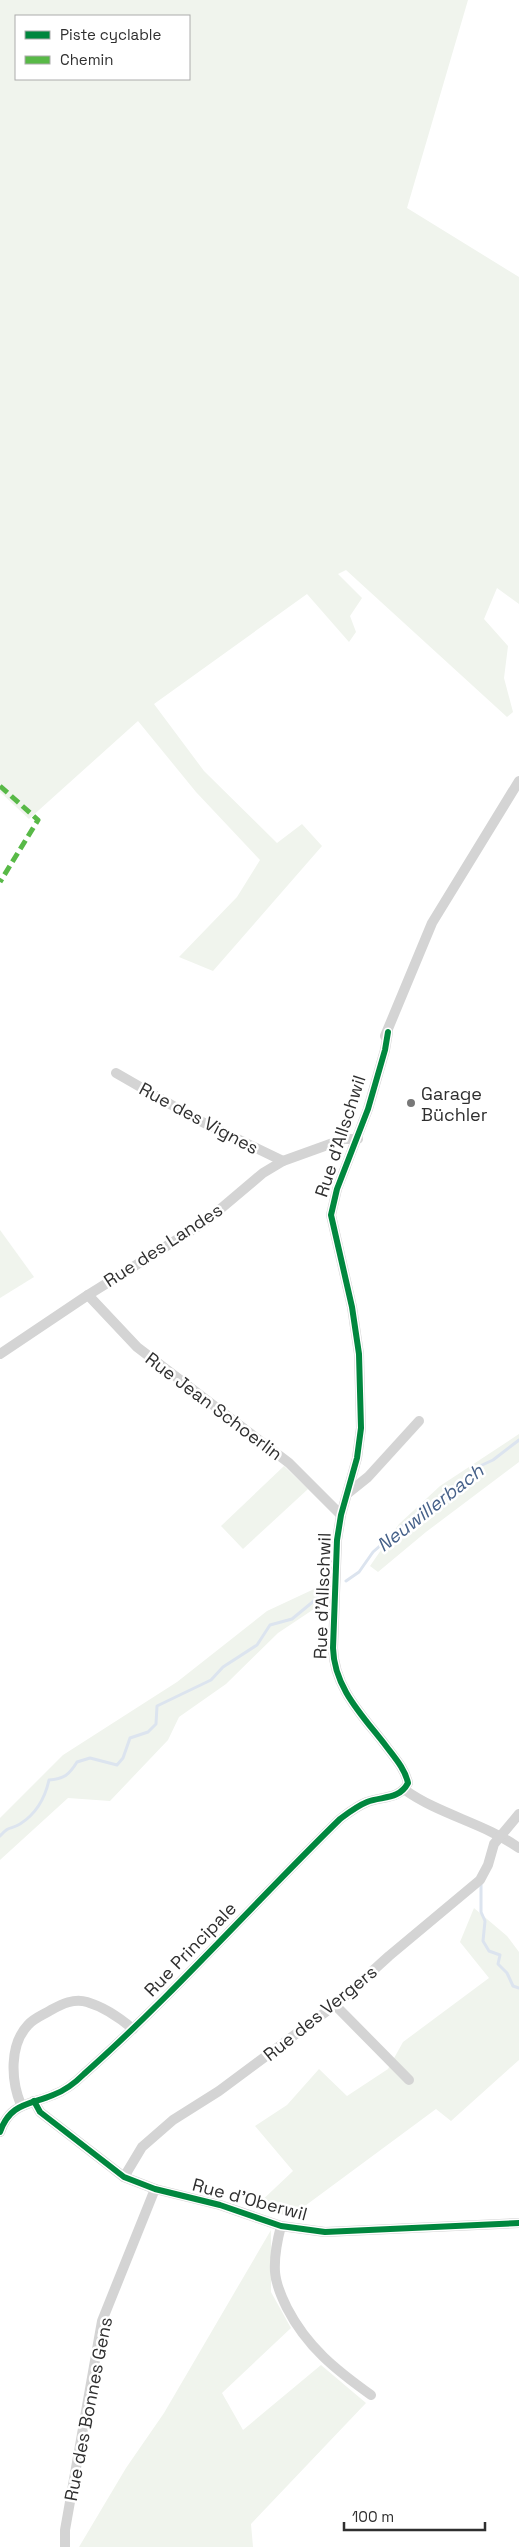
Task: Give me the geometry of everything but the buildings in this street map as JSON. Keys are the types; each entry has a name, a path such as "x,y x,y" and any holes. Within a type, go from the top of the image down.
{"street":[{"name":"Rue d'Allschwil","path":"405,1790 408,1783 406,1773 349,1698 334,1664 337,1540 341,1516 357,1458 360,1428 359,1354 352,1307 331,1215 337,1189 358,1139 385,1050 388,1032 432,923 519,781"},
{"name":"Rue des Vignes","path":"116,1073 196,1119 283,1161"},
{"name":"Rue des Landes","path":"0,1354 88,1295 205,1222 263,1173 283,1161 344,1139 358,1139"},
{"name":"Rue Jean Schoerlin","path":"88,1295 138,1347 289,1463 341,1516"},
{"path":"348,1493 368,1477 419,1420"},
{"path":"405,1790 418,1799 502,1835 519,1848"},
{"name":"Rue Principale","path":"0,2132 3,2122 21,2105 54,2095 82,2076 133,2029 340,1819 367,1802 396,1795 405,1790"},
{"name":"Rue des Vergers","path":"124,2177 142,2147 173,2120 219,2091 335,2005 389,1956 480,1880 488,1865 494,1844 519,1814"},
{"path":"21,2105 13,2078 14,2056 24,2029 30,2022 64,2003 86,2002 121,2018 133,2029"},
{"path":"335,2005 410,2080"},
{"name":"Rue d'Oberwil","path":"34,2101 40,2112 124,2177 155,2189 220,2205 281,2226 325,2232 519,2223"},
{"name":"Rue des Bonnes Gens","path":"65,2547 65,2530 102,2321 155,2189"},
{"path":"281,2226 276,2251 275,2273 281,2295 291,2316 316,2352 371,2395"}],"shaded area":[{"path":"0,0 468,0 407,208 519,277 519,604 497,588 484,619 508,646 504,678 513,712 507,717 346,570 338,574 362,598 350,616 356,632 349,642 307,594 154,704 204,771 277,843 302,824 322,846 213,971 179,957 237,897 260,860 196,792 138,721 29,819 0,792"},
{"path":"0,1230 34,1277 0,1298"},
{"path":"519,1434 519,1462 426,1532 378,1572 370,1566 399,1524 440,1486"},
{"path":"284,1466 308,1489 243,1549 221,1526"},
{"path":"327,1583 326,1601 278,1633 226,1684 179,1717 168,1740 110,1801 68,1798 0,1860 0,1818 63,1755 177,1682 267,1611"},
{"path":"474,1908 507,1936 519,1952 519,2060 451,2121 436,2109 290,2217 256,2206 293,2171 255,2126 287,2105 319,2069 347,2096 388,2069 403,2042 489,1978 460,1942"},
{"path":"271,2230 271,2292 291,2328 222,2393 243,2430 321,2365 366,2403 251,2524 253,2547 79,2547 126,2468 164,2413"}],"waterway":[{"name":"Neuwillerbach","path":"346,1581 359,1572 373,1552 407,1522 460,1487 480,1466 493,1460 519,1440"},
{"name":"Neuwillerbach","path":"0,1836 31,1815 42,1799 49,1780 59,1779 69,1773 77,1762 90,1758 117,1765 123,1758 130,1738 148,1732 156,1724 157,1706 211,1680 223,1667 257,1645 270,1625 292,1619 326,1591"},
{"path":"481,1884 481,1912 485,1921 483,1941 489,1951 500,1955 498,1964 507,1973 513,1986 519,1988"}],"marked path":[{"path":"0,786 38,820 0,882"}],"cycle path":[{"path":"0,2132 4,2122 15,2110 66,2089 117,2044 340,1819 367,1802 395,1795 408,1783 405,1773 399,1764 359,1712 344,1689 338,1676 333,1648 337,1540 341,1515 357,1458 361,1428 359,1354 352,1307 331,1215 337,1189 368,1109 385,1050 388,1032"},
{"path":"34,2101 40,2112 124,2177 155,2189 220,2205 281,2226 325,2232 519,2223"}],"place":[{"name":"Garage Büchler","path":"411,1103"}]}
